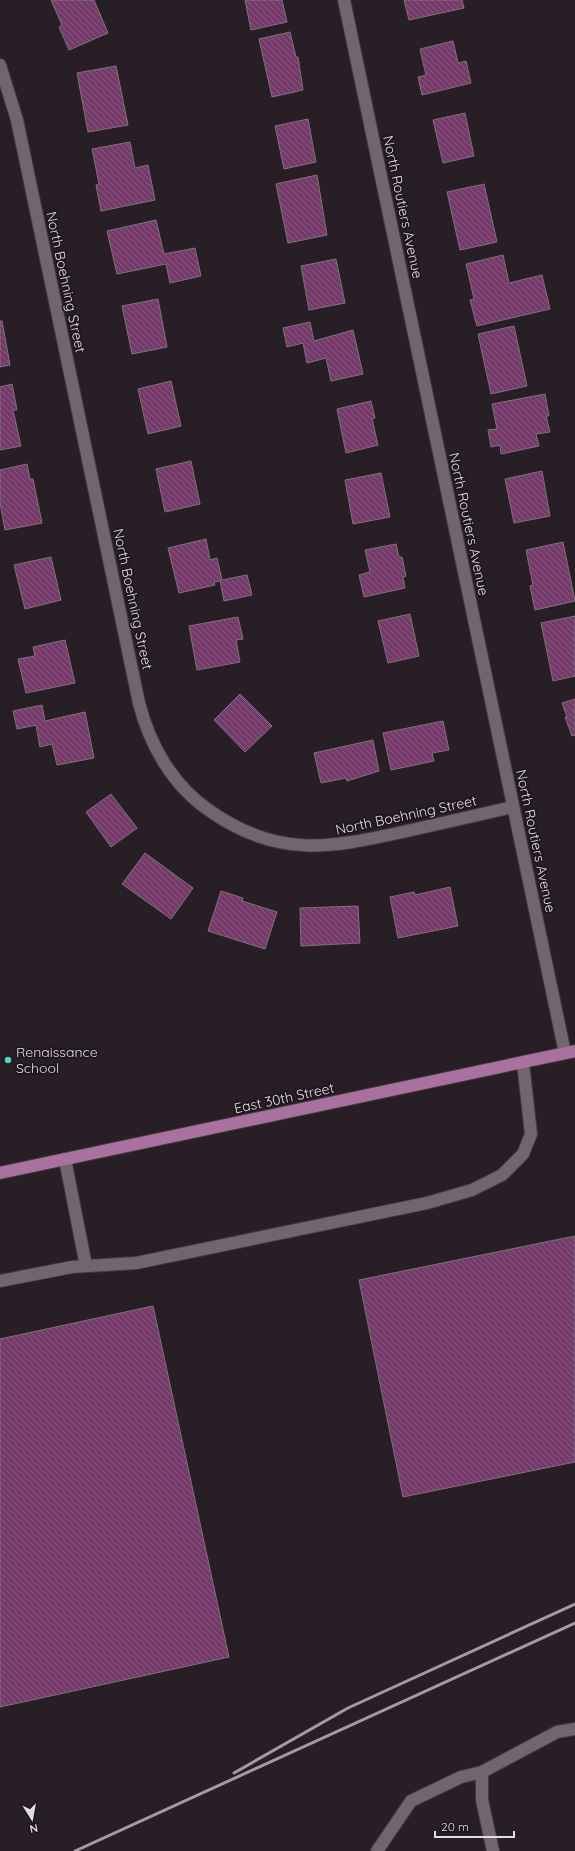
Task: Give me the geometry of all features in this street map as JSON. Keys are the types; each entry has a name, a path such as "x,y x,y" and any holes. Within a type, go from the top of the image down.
{"main road":[{"name":"East 30th Street","path":"0,1173 570,1052"}],"street":[{"name":"North Routiers Avenue","path":"344,0 513,807 570,1052"},
{"name":"North Boehning Street","path":"0,65 18,128 139,703 151,739 168,770 184,789 202,806 222,820 255,836 302,846 351,843 513,807"},
{"path":"0,1281 72,1267 136,1263 427,1203 472,1190 502,1175 523,1154 531,1134 522,1063"},
{"path":"66,1159 86,1266"},
{"path":"377,1851 411,1801 460,1777 482,1772 558,1732 575,1729"},
{"path":"482,1772 482,1800 493,1851"}],"building":[{"path":"51,0 94,0 108,33 69,50 59,27 62,25"},
{"path":"245,0 282,0 287,22 251,30"},
{"path":"404,0 462,0 464,8 409,20"},
{"path":"290,32 296,57 298,57 303,90 272,97 259,39"},
{"path":"453,41 458,63 466,61 471,83 422,95 418,77 426,75 420,49"},
{"path":"116,66 128,125 88,132 77,73"},
{"path":"465,113 474,156 443,163 433,120"},
{"path":"308,119 316,162 284,169 275,126"},
{"path":"130,142 135,168 148,165 155,200 101,211 96,185 99,184 92,149"},
{"path":"317,175 327,235 288,243 276,184"},
{"path":"484,184 497,242 460,250 447,192"},
{"path":"156,220 164,254 195,248 201,276 170,283 166,264 117,274 107,231"},
{"path":"503,255 509,283 542,275 550,309 477,326 470,300 474,299 466,264"},
{"path":"336,259 345,303 309,310 301,266"},
{"path":"158,299 167,347 132,354 122,306"},
{"path":"0,321 2,321 10,365 0,367"},
{"path":"310,322 314,341 353,330 363,374 331,381 326,358 307,363 303,343 287,347 283,328"},
{"path":"514,326 527,386 491,394 478,334"},
{"path":"171,381 181,426 148,434 138,389"},
{"path":"12,384 17,410 13,410 21,446 0,450 0,387"},
{"path":"545,394 549,416 546,416 550,432 536,434 539,446 501,454 500,445 491,447 488,430 497,429 492,404"},
{"path":"371,401 375,418 372,419 378,445 346,453 337,409"},
{"path":"191,461 200,504 165,512 156,469"},
{"path":"27,464 30,479 33,479 42,523 5,530 0,503 0,470"},
{"path":"542,471 550,516 514,523 505,479"},
{"path":"381,473 390,517 353,524 345,480"},
{"path":"206,539 210,560 217,558 222,580 247,575 252,595 224,601 220,581 214,582 215,585 179,593 168,548"},
{"path":"563,542 575,601 535,610 530,586 533,585 526,550"},
{"path":"396,544 399,557 402,557 406,576 403,577 405,588 364,597 359,575 370,572 365,550"},
{"path":"51,557 61,600 25,609 14,565"},
{"path":"410,614 419,656 388,663 378,621"},
{"path":"575,616 575,676 553,681 541,623"},
{"path":"238,617 243,639 236,640 240,662 197,670 189,626"},
{"path":"65,640 75,683 26,693 18,659 35,656 33,647"},
{"path":"240,694 272,726 245,752 214,720"},
{"path":"575,699 575,735 572,736 562,703"},
{"path":"42,705 45,721 85,712 94,758 57,765 52,744 40,747 36,725 17,729 13,711"},
{"path":"443,721 449,750 432,753 434,761 391,770 383,733"},
{"path":"373,740 379,771 347,781 346,778 321,783 314,753"},
{"path":"111,794 137,828 111,847 86,812"},
{"path":"145,853 193,888 171,919 122,884"},
{"path":"450,887 458,926 398,938 390,897 414,892 415,895"},
{"path":"221,891 243,898 242,901 277,912 265,949 208,931"},
{"path":"358,906 360,943 301,946 300,908"},
{"path":"575,1236 575,1462 403,1497 359,1280"},
{"path":"153,1306 229,1657 0,1707 0,1339"}],"railway":[{"path":"234,1773 348,1708 575,1604"},
{"path":"75,1851 575,1623"}],"place":[{"name":"Renaissance School","path":"8,1060"}]}
